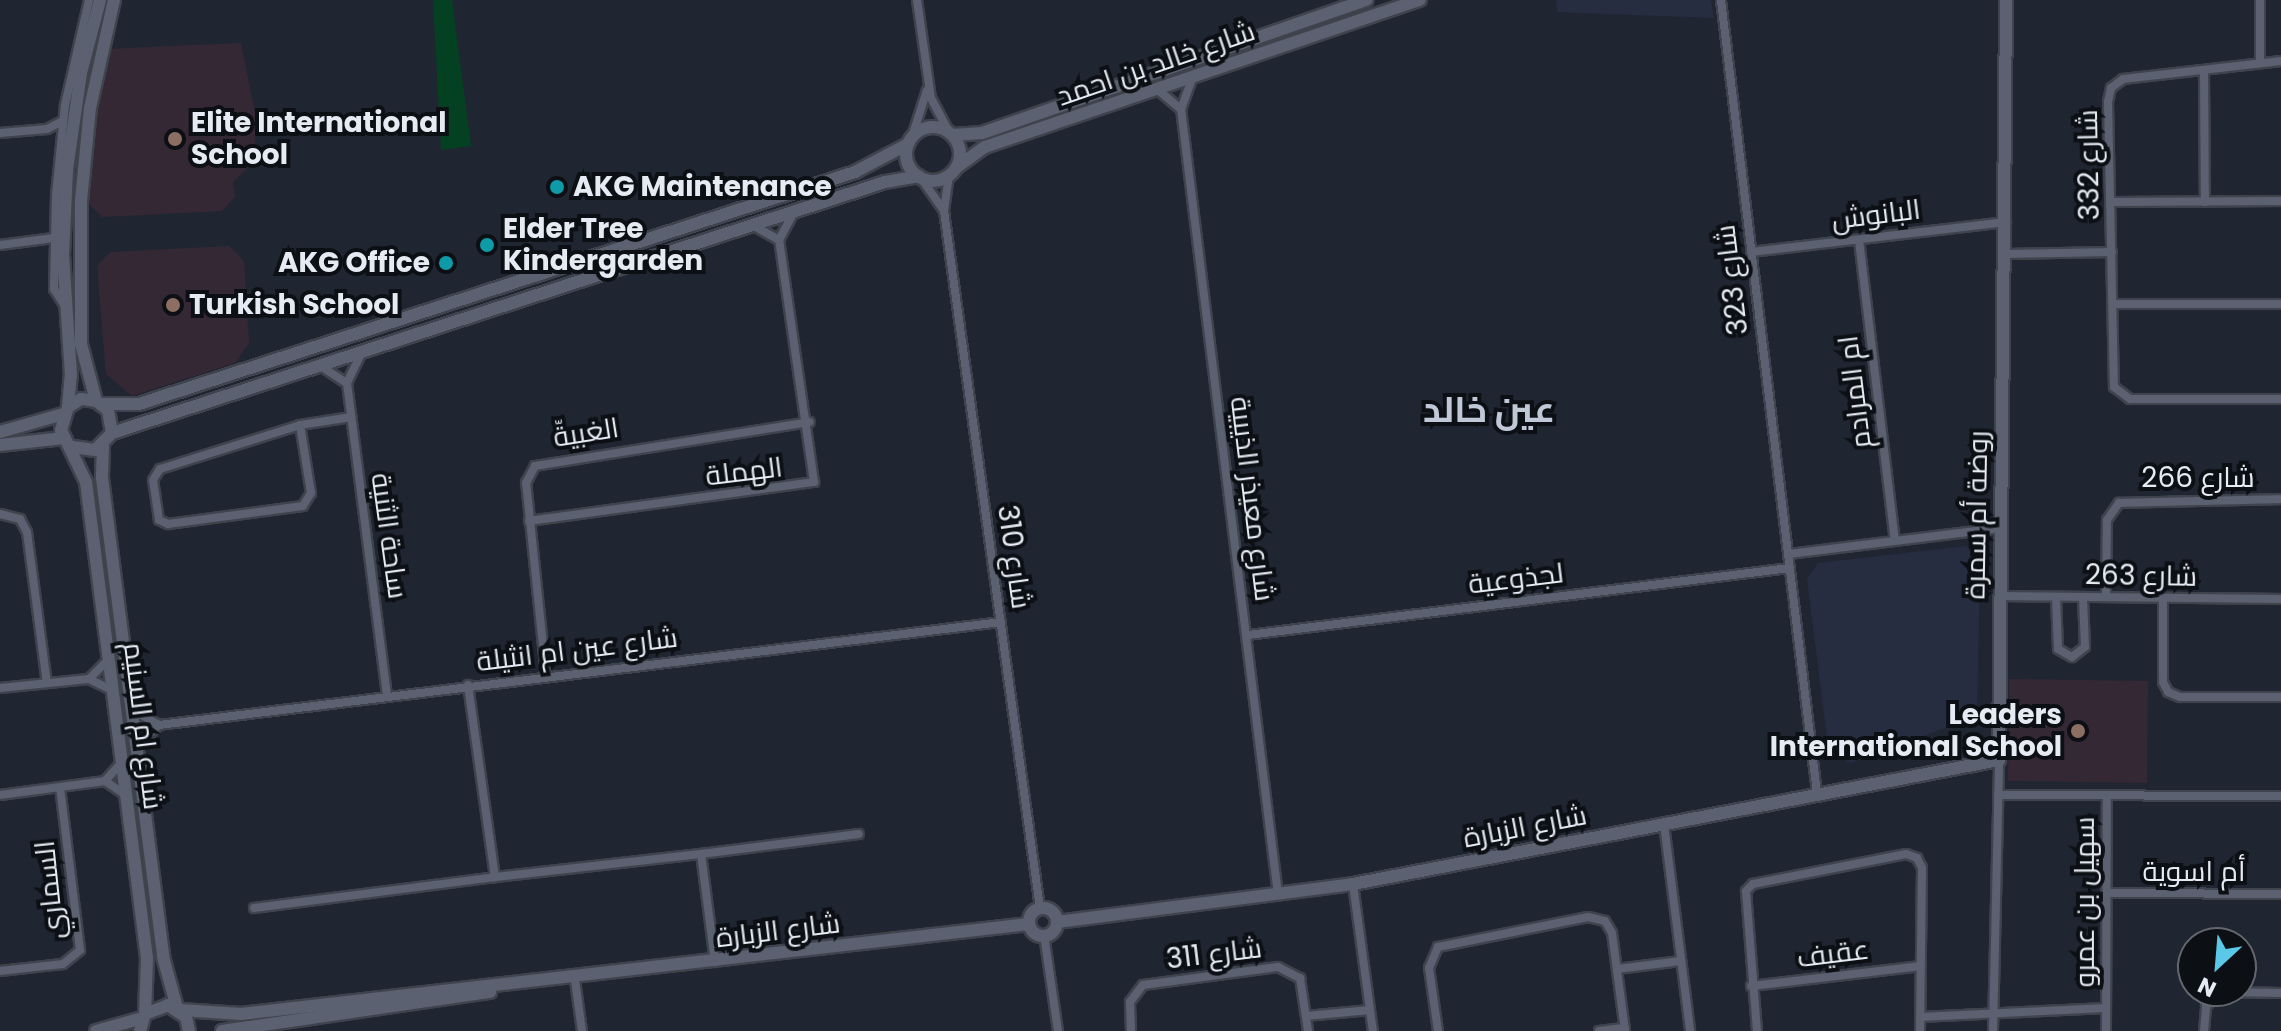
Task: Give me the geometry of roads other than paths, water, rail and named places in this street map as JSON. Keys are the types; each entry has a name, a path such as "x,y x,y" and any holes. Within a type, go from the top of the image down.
{"main road":[{"path":"69,443 65,410 71,375 63,255 71,134 100,0"},
{"path":"0,445 69,443 87,451 103,446 112,433 112,417 99,402 81,344 81,201 90,108 114,0"},
{"name":"شارع خالد بن احمد","path":"951,133 982,133 1367,0"},
{"name":"شارع خالد بن احمد","path":"953,171 985,147 1420,0"},
{"name":"روضة أم سمرة","path":"1999,760 2006,0"},
{"path":"0,432 65,410 81,399 139,404 855,172 934,127 951,133 959,147 953,171 796,211 112,433"},
{"path":"910,140 907,159 920,177"},
{"name":"شارع ام السنيم","path":"69,443 86,482 115,693 147,958 143,1021"},
{"name":"شارع ام السنيم","path":"103,446 102,478 163,957 189,1031"},
{"name":"شارع الزبارة","path":"1057,922 1353,884 1999,760"},
{"path":"1040,908 1050,910 1057,922 1044,935 1029,924 1031,914 1040,908"},
{"name":"شارع الزبارة","path":"143,1021 160,1005 241,1014 575,980 1029,924"},
{"name":"شارع الزبارة","path":"222,1031 533,984"},
{"path":"96,1031 143,1021"}],"street":[{"path":"66,308 54,289 61,139 89,0"},
{"path":"917,0 928,85 951,133"},
{"name":"شارع 323","path":"1721,0 1817,793"},
{"path":"2260,0 2260,63"},
{"name":"شارع 332","path":"2281,61 2123,79 2111,88 2113,382 2124,397 2281,399"},
{"path":"2204,70 2205,202"},
{"name":"شارع معيذر الذيبية","path":"1193,77 1181,109 1278,894"},
{"path":"910,140 928,85"},
{"path":"1158,90 1181,109"},
{"path":"0,133 47,129 63,121"},
{"path":"47,129 61,139"},
{"name":"شارع 310","path":"953,171 944,211 1040,908"},
{"name":"شارع 310","path":"920,177 944,211"},
{"path":"2112,202 2281,201"},
{"path":"752,225 779,240 796,211"},
{"name":"البانوش","path":"1751,252 2006,222"},
{"path":"0,245 54,238"},
{"name":"الهملة","path":"529,521 806,487 817,473 779,240"},
{"name":"ام المرادم","path":"1859,240 1895,540"},
{"name":"شارع 332","path":"2005,254 2112,252"},
{"path":"2113,304 2281,304"},
{"path":"321,367 347,383 361,354"},
{"name":"ساحة الثنية","path":"347,383 387,695"},
{"path":"300,425 311,493 303,506 168,524 159,520 153,480 160,469 300,425 351,417"},
{"name":"الغبيةّ","path":"546,675 526,483 531,470 541,462 809,422"},
{"name":"شارع 266","path":"2106,597 2107,520 2119,503 2281,499"},
{"path":"0,514 20,519 27,532 47,683"},
{"path":"1789,554 2000,528"},
{"name":"لجذوعية","path":"1248,635 1790,568"},
{"name":"شارع 263","path":"2000,596 2281,599"},
{"path":"2056,597 2058,649 2072,657 2085,647 2083,597"},
{"path":"2163,598 2163,682 2168,692 2180,697 2281,697"},
{"name":"شارع عين ام انثيلة","path":"159,725 546,675 1001,622"},
{"path":"89,679 110,657"},
{"path":"0,688 89,679 115,693"},
{"path":"468,685 495,877"},
{"path":"132,709 159,725 136,747"},
{"name":"روضة أم سمرة","path":"1993,1031 1999,760"},
{"path":"105,781 122,762"},
{"path":"0,795 105,781 127,795"},
{"name":"السماري","path":"0,971 63,964 80,950 60,787"},
{"name":"سهيل بن عمرو","path":"1998,795 2281,796"},
{"name":"سهيل بن عمرو","path":"2106,1031 2107,797"},
{"path":"1664,824 1690,1031"},
{"path":"254,908 859,834"},
{"path":"701,854 715,962"},
{"path":"1757,1031 1743,900 1753,884 1906,854 1917,858 1922,868 1920,1031"},
{"path":"1353,884 1373,1031"},
{"name":"أم اسوية","path":"2107,893 2281,894"},
{"path":"1438,1031 1429,968 1433,952 1445,944 1598,918 1612,933 1625,1030 1599,1031"},
{"path":"1044,935 1058,1031"},
{"path":"1617,969 1681,961"},
{"name":"عقيف","path":"1751,986 1920,966"},
{"name":"شارع 311","path":"1131,1031 1130,1002 1143,985 1278,967 1300,978 1308,1031"},
{"path":"575,980 582,1031"},
{"path":"2204,1031 2206,1006 2222,992 2281,993"},
{"name":"سهيل بن عمرو","path":"1920,1017 1994,1010 2106,1008"},
{"path":"1306,1016 1370,1010"}],"place":[{"name":"Elite International School","path":"175,139"},
{"name":"AKG Maintenance","path":"557,187"},
{"name":"Elder Tree Kindergarden","path":"487,245"},
{"name":"AKG Office","path":"446,263"},
{"name":"Turkish School","path":"173,305"},
{"name":"Leaders International School","path":"2078,731"}],"district":[{"name":"عين خالد","path":"1489,410"}]}
